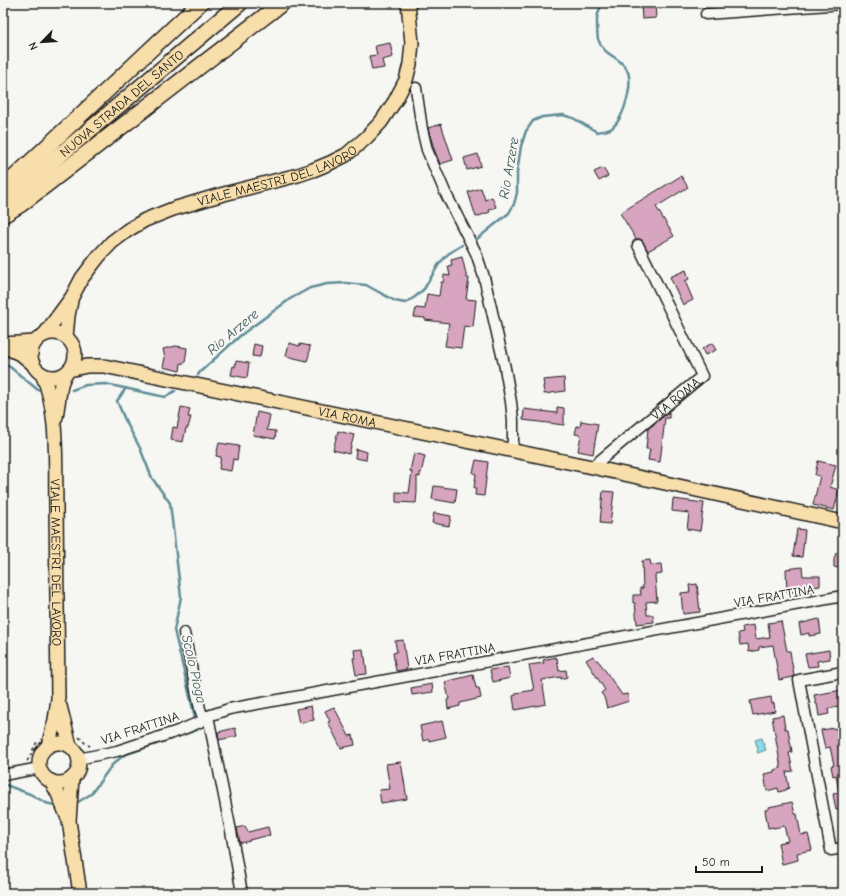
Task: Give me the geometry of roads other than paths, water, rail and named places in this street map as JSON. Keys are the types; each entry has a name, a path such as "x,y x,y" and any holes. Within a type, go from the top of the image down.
{"highway":[{"path":"3,188 200,3"},
{"name":"NUOVA STRADA DEL SANTO","path":"3,203 240,3"},
{"path":"3,215 21,204 282,3"}],"main road":[{"name":"VIALE MAESTRI DEL LAVORO","path":"40,339 72,297 82,278 99,256 128,230 145,220 173,209 313,170 346,155 366,138 381,122 396,101 406,80 410,64 412,43 408,3"},
{"name":"VIALE MAESTRI DEL LAVORO","path":"66,337 72,297"},
{"path":"51,333 59,334 66,337 72,344 75,357 73,364 67,372 57,377 49,377 22,356 3,345 40,339 51,333"},
{"path":"37,369 31,353 40,339"},
{"name":"VIA ROMA","path":"74,349 94,362 104,366 592,467 843,522"},
{"name":"VIA ROMA","path":"67,372 87,366 104,366"},
{"name":"VIALE MAESTRI DEL LAVORO","path":"37,369 46,383 55,426"},
{"name":"VIALE MAESTRI DEL LAVORO","path":"43,744 55,720 58,699 55,426 61,384 67,372"},
{"name":"VIALE MAESTRI DEL LAVORO","path":"58,699 74,742"},
{"path":"74,742 78,759 78,769 72,778 65,782 58,782 51,781 46,778 42,773 39,762 43,751 43,744 74,742"},
{"path":"72,778 69,821 80,893"},
{"path":"51,781 69,821"}],"street":[{"path":"706,14 843,4"},
{"path":"416,88 426,150 445,192 476,253 484,277 505,368 511,402 513,420 511,451"},
{"name":"VIA ROMA","path":"592,467 702,376 638,245"},
{"name":"VIA FRATTINA","path":"78,759 117,751 178,731 230,709 843,596"},
{"path":"184,633 200,709 201,721 231,831 242,893"},
{"path":"843,672 799,680 831,850 843,848"},
{"path":"3,775 40,768"}],"water":[{"path":"762,738 766,750 758,753 755,740"}],"waterway":[{"name":"Rio Arzere","path":"477,239 509,213 514,204 517,193 517,172 521,146 526,131 533,121 542,117 563,115 573,118 597,132 612,128 621,116 629,90 628,74 623,64 603,49 598,39 597,18 602,3"},
{"name":"Rio Arzere","path":"198,375 241,335 290,299 310,288 327,284 345,283 366,285 395,301 405,303 424,289 439,264 448,254 462,245"},
{"name":"Rio Arzere","path":"3,363 38,390"},
{"name":"Scolo Pioga","path":"72,390 86,385 106,384 165,397 175,391"},
{"name":"Scolo Pioga","path":"126,388 117,401 140,448 152,478 170,503 181,597 174,630 196,722"},
{"name":"Scolo Pioga","path":"78,802 91,794 112,765 124,755 197,730 197,727"},
{"name":"Scolo Pioga","path":"3,784 54,805"}]}
